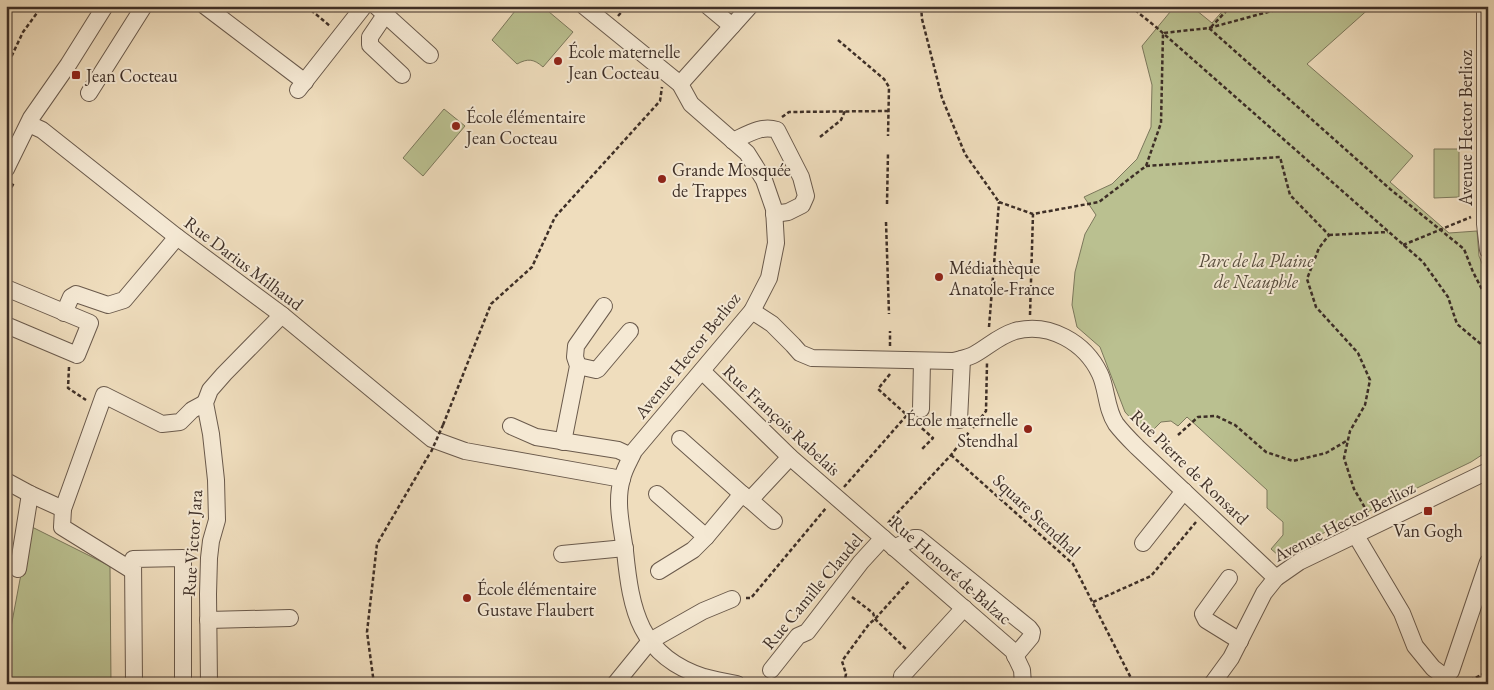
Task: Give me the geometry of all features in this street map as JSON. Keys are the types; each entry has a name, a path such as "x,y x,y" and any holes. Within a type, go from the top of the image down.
{"street":[{"path":"6,169 29,124 105,6"},
{"path":"89,94 144,6"},
{"path":"205,6 301,86 364,6"},
{"name":"Avenue Hector Berlioz","path":"584,6 680,84 691,104 747,153 764,180 774,214 776,243 769,278 752,311 634,451 622,478 619,497 629,592 640,625 650,641 659,652 678,666 704,677 738,684"},
{"path":"708,6 732,26"},
{"path":"680,84 750,6"},
{"name":"Avenue Hector Berlioz","path":"1485,6 1485,217 1488,249"},
{"path":"402,74 370,45 370,36 380,11 430,55"},
{"name":"Rue Darius Milhaud","path":"29,124 42,130 176,237 282,315 431,446 622,478"},
{"path":"733,140 757,129 770,128 777,130 801,177 806,196 802,205 788,212 774,214"},
{"path":"64,312 71,297 76,294 108,305 124,300 176,237"},
{"path":"6,288 90,324 77,355 6,325"},
{"path":"563,442 578,366 575,357 576,346 604,306"},
{"name":"Rue Pierre de Ronsard","path":"752,311 772,324 800,353 812,358 954,361 974,355 1001,336 1030,328 1050,331 1069,338 1083,350 1101,375 1108,403 1116,424 1137,447 1276,578"},
{"path":"133,571 62,526 63,509 104,395 162,424 180,422 192,410 205,403 210,390 224,374 282,315"},
{"path":"578,366 598,369 630,331"},
{"path":"959,420 962,359"},
{"path":"914,412 922,361"},
{"name":"Rue François Rabelais","path":"702,371 790,456 836,497"},
{"name":"Rue Victor Jara","path":"205,403 211,434 217,520 211,541 209,558 208,684"},
{"path":"511,426 536,437 618,450 632,456"},
{"path":"680,438 774,521"},
{"path":"659,571 693,550 790,456"},
{"name":"Avenue Hector Berlioz","path":"1212,684 1230,658 1264,593 1276,578 1299,562 1488,471"},
{"path":"6,480 30,494 63,509"},
{"path":"1144,543 1184,491"},
{"path":"18,569 30,494"},
{"path":"657,494 706,537"},
{"name":"Rue Honoré de Balzac","path":"836,497 1013,651 1022,670 1024,684"},
{"path":"1356,534 1402,613 1415,646 1433,668 1447,680 1488,562"},
{"path":"885,540 918,538 1029,628 1032,632 1031,637 1016,656"},
{"name":"Rue Camille Claudel","path":"771,670 798,636 807,632 861,562 885,540"},
{"path":"562,554 625,548"},
{"path":"183,558 183,684"},
{"path":"134,684 133,559 209,558"},
{"path":"1229,578 1203,614 1206,620 1240,640"},
{"path":"615,684 650,641 703,611 732,599"},
{"path":"901,684 902,676 964,608"},
{"path":"208,620 290,618"}],"path":[{"path":"6,68 23,32 42,6"},
{"path":"306,6 341,35"},
{"path":"921,6 922,19 942,98 965,154 999,202 1034,214 1099,202 1146,166 1161,123 1163,33"},
{"path":"1130,6 1423,262 1448,297 1457,324 1488,350"},
{"path":"1210,28 1231,6"},
{"path":"1163,33 1210,28 1279,8 1342,6"},
{"path":"1210,28 1390,189 1464,250 1488,301"},
{"path":"838,40 884,79 889,87 888,136"},
{"path":"374,684 367,632 377,544 443,425 491,304 532,266 555,218 660,101 664,70"},
{"path":"820,137 841,120 845,111"},
{"path":"777,130 782,117 789,112 888,111"},
{"path":"887,204 888,153"},
{"path":"1146,166 1280,157 1290,195 1329,235 1389,232"},
{"path":"885,540 986,412 988,345 999,202"},
{"path":"1030,328 1034,214"},
{"path":"1404,245 1472,217 1485,217"},
{"path":"886,222 889,314"},
{"path":"1329,235 1320,248 1307,279 1316,307 1358,352 1370,380 1365,405 1350,431 1344,458 1354,489 1375,524"},
{"path":"890,331 890,373 878,389 914,412 933,438 921,450"},
{"path":"70,351 68,388 99,409"},
{"path":"732,599 751,598 836,497 914,412"},
{"path":"1178,435 1198,417 1216,416 1235,425 1266,452 1293,461 1326,453 1348,440"},
{"name":"Square Stendhal","path":"951,455 1073,564 1134,684"},
{"path":"1093,602 1151,576 1205,511"},
{"path":"844,684 846,674 842,661 869,624 919,569"},
{"path":"841,589 872,613 875,619 918,659"},
{"path":"1462,684 1488,672"}],"green space":[{"path":"519,6 542,6 573,32 543,67 531,60 517,64 492,40"},
{"name":"Parc de la Plaine de Neauphle","path":"1175,6 1191,6 1212,23 1227,6 1372,6 1307,64 1413,156 1390,182 1449,233 1477,231 1479,256 1488,278 1488,451 1471,462 1278,555 1271,549 1283,535 1283,522 1267,508 1267,490 1187,417 1178,426 1171,421 1161,422 1147,436 1125,412 1100,347 1077,327 1072,305 1075,272 1085,234 1096,215 1084,197 1112,184 1137,159 1151,127 1152,85 1142,46"},
{"path":"444,109 465,126 423,176 403,158"},
{"path":"1434,149 1459,149 1459,197 1434,198"},
{"path":"30,526 110,566 111,684 6,684 6,654"}],"place":[{"name":"École maternelle Jean Cocteau","path":"558,61"},
{"name":"Jean Cocteau","path":"76,75"},
{"name":"École élémentaire Jean Cocteau","path":"456,126"},
{"name":"Grande Mosquée de Trappes","path":"662,179"},
{"name":"Médiathèque Anatole-France","path":"939,277"},
{"name":"École maternelle Stendhal","path":"1028,429"},
{"name":"Van Gogh","path":"1428,511"},
{"name":"École élémentaire Gustave Flaubert","path":"467,598"}]}
